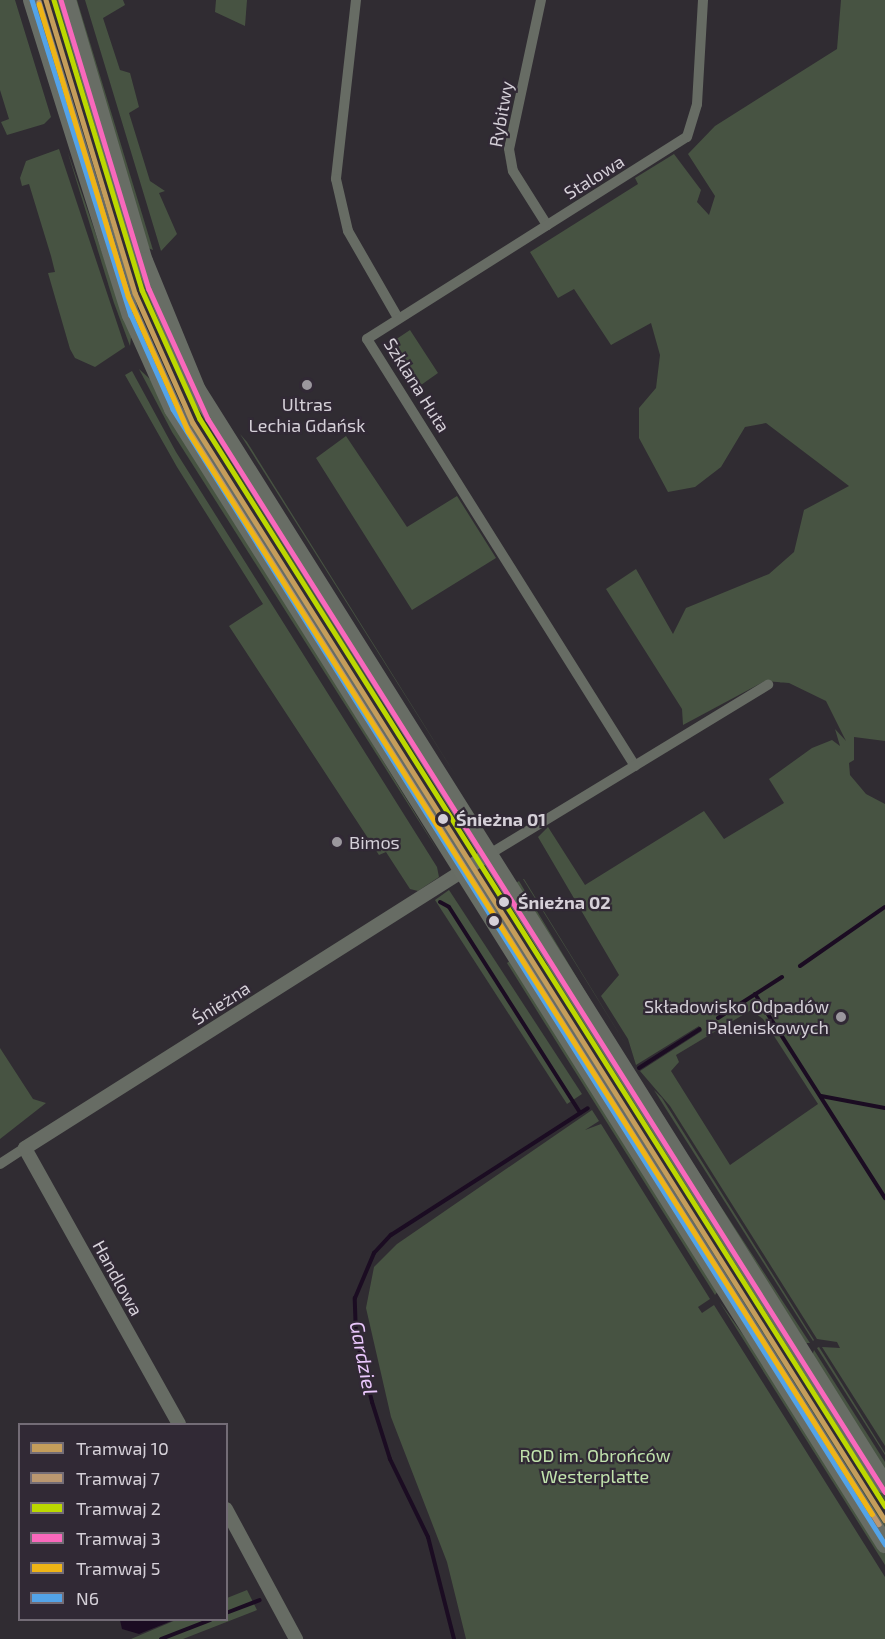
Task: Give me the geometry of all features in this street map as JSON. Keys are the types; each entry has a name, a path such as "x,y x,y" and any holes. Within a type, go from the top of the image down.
{"main road":[{"path":"32,0 131,315 162,390 462,873 885,1544"},
{"path":"67,0 144,261 191,379 885,1485"}],"street":[{"name":"Szklana Huta","path":"356,0 336,178 348,231 398,318 367,339 635,766"},
{"name":"Rybitwy","path":"541,0 509,149 513,171 547,225"},
{"name":"Stalowa","path":"398,318 677,145 692,130 703,0"},
{"path":"462,873 768,685"},
{"name":"Śnieżna","path":"0,1164 462,873"},
{"name":"Handlowa","path":"26,1148 178,1423"},
{"path":"228,1513 296,1639"}],"green space":[{"path":"0,0 15,0 51,117 44,124 7,135 1,122 9,119 0,90"},
{"path":"56,0 59,0 145,283 180,371 465,839 183,385 146,295"},
{"path":"73,0 77,0 153,250 148,248"},
{"path":"85,0 123,0 125,5 103,18 120,70 130,73 139,107 129,113 150,181 165,191 159,193 177,234 161,251"},
{"path":"216,0 247,0 245,26 215,12"},
{"path":"841,0 885,0 885,741 854,737 854,760 849,763 850,775 866,794 885,804 885,1446 822,1347 840,1348 837,1342 817,1339 670,1106 640,1071 702,1031 699,1026 636,1065 628,1039 601,996 619,975 538,837 548,827 585,885 704,811 724,839 784,803 769,779 812,748 832,740 840,746 835,729 846,741 826,701 789,683 765,681 683,725 682,709 606,589 636,569 673,634 686,608 769,574 794,552 804,510 849,486 766,423 745,427 721,467 695,487 668,492 639,438 639,408 656,388 660,355 651,323 611,345 574,289 558,298 530,252 638,184 635,178 674,154 701,190 697,202 709,215 715,196 688,154 715,126 837,49","holes":["751,1010 763,1019 818,1104 730,1165 671,1071 679,1062 676,1055"]},
{"path":"59,149 125,347 95,367 75,358 70,349 48,273 55,272 51,256 29,184 22,186 20,178 26,161"},
{"path":"67,150 131,337 130,346 114,303"},
{"path":"410,330 438,373 421,385 416,378 407,384 384,347 393,342 407,364 395,340"},
{"path":"139,369 151,380 441,856 172,432"},
{"path":"132,371 176,452 437,867 439,877 418,891 410,889 386,852 379,855 229,626 263,604 177,467 125,375"},
{"path":"240,434 247,442 458,779"},
{"path":"346,436 407,527 457,496 496,558 412,610 316,458"},
{"path":"523,879 524,879 628,1048"},
{"path":"519,881 630,1067 514,884"},
{"path":"449,890 582,1094 567,1104 435,900"},
{"path":"490,899 885,1524 885,1531"},
{"path":"511,960 718,1291 715,1295 507,963"},
{"path":"550,964 885,1497 885,1501 547,966"},
{"path":"0,1048 33,1099 46,1103 0,1139"},
{"path":"654,1090 662,1098 813,1341"},
{"path":"653,1103 810,1343 806,1343"},
{"name":"ROD im. Obrońców Westerplatte","path":"592,1110 599,1121 585,1130 601,1124 710,1299 698,1307 702,1313 714,1305 885,1577 885,1639 466,1639 447,1562 391,1417 366,1308 374,1267 397,1244"},
{"path":"719,1301 776,1381 885,1554 885,1565"},
{"path":"819,1347 885,1453 885,1455 817,1348"},
{"path":"814,1350 885,1462 885,1474 812,1356"},
{"path":"247,1590 257,1610 183,1639 131,1639 174,1621 228,1621 228,1598"}],"shaded area":[{"path":"120,1621 172,1621 139,1634 122,1629"}],"waterway":[{"path":"440,902 449,907 580,1113"},
{"path":"800,966 885,907"},
{"name":"Gardziel","path":"718,1018 782,977"},
{"path":"755,994 885,1198"},
{"name":"Gardziel","path":"639,1068 700,1029"},
{"path":"821,1096 885,1108"},
{"name":"Gardziel","path":"454,1639 428,1537 390,1459 372,1402 356,1336 355,1298 374,1253 391,1235 588,1108"},
{"path":"228,1612 260,1600"},
{"path":"161,1639 207,1621"}],"tram line":[{"name":"10","path":"46,0 135,293 193,423 885,1520"},
{"name":"2","path":"54,0 142,290 200,419 885,1506"},
{"name":"3","path":"61,0 149,289 208,419 885,1492"},
{"name":"7","path":"39,2 128,295 187,427 879,1524"},
{"name":"5","path":"39,4 128,296 188,431 872,1514"}],"transit line":[{"name":"N6","path":"32,0 131,315 173,409 885,1544"}],"place":[{"name":"Ultras Lechia Gdańsk","path":"307,385"},
{"name":"Śnieżna 01","path":"443,819"},
{"name":"Bimos","path":"337,842"},
{"name":"Śnieżna 02","path":"504,902"},
{"name":"Składowisko Odpadów Paleniskowych","path":"841,1017"}]}
